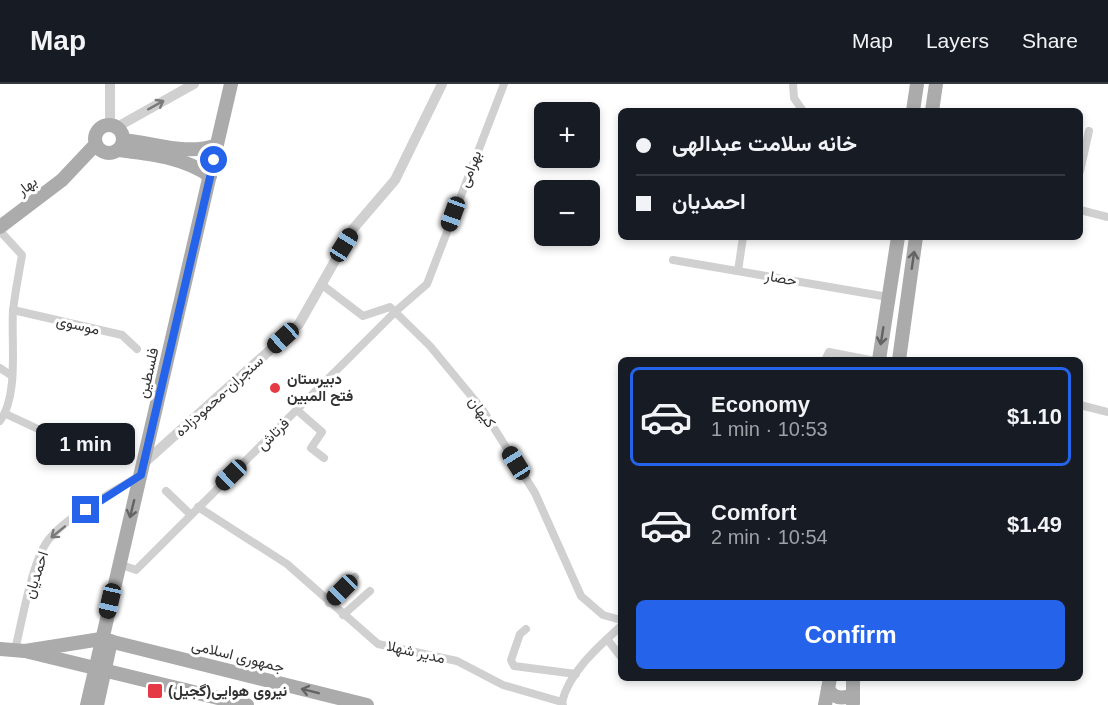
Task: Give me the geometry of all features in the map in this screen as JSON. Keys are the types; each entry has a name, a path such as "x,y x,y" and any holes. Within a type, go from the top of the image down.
{"main road":[{"name":"فلسطین","path":"87,705 106,640 119,564 231,84"},
{"path":"913,108 917,84"},
{"path":"932,108 936,84"},
{"name":"بهار","path":"0,229 115,139 98,130 96,144 73,170"},
{"path":"96,144 115,139 180,150 203,150 217,145"},
{"path":"115,139 188,163 210,176"},
{"path":"879,357 898,240"},
{"path":"899,357 916,240"},
{"path":"0,649 20,650 106,640"},
{"name":"جمهوری اسلامی","path":"106,640 367,705"},
{"path":"20,650 247,705"},
{"name":"فلسطین","path":"97,705 99,669"},
{"path":"829,683 831,694 853,700 853,681"},
{"path":"825,705 829,683"}],"street":[{"path":"110,84 115,139 194,84"},
{"name":"سنجران-محمودزاده","path":"142,469 299,324 354,229 395,180 442,84"},
{"name":"بهرامی","path":"396,311 427,284 504,84"},
{"path":"793,84 794,98 800,108"},
{"path":"1083,158 1089,131"},
{"path":"1083,211 1108,217"},
{"path":"0,229 22,255 13,310 12,376 3,417 57,438"},
{"path":"738,271 743,240"},
{"name":"حصار","path":"673,260 888,297"},
{"path":"321,284 363,316 390,307 396,311"},
{"name":"موسوی","path":"13,310 122,335 138,349"},
{"name":"فرتاش","path":"119,564 136,570 396,311"},
{"name":"کیهان","path":"396,311 430,346 482,409 535,493 581,596 603,615 618,619"},
{"path":"826,357 829,352 855,357"},
{"path":"0,368 12,376"},
{"path":"1083,406 1108,412"},
{"path":"298,411 322,432 311,448 324,458"},
{"name":"احمدیان","path":"20,650 39,558 49,539 142,469"},
{"path":"166,491 190,514"},
{"name":"مدیر شهلا","path":"198,507 287,564 378,644 457,661 503,685 562,703"},
{"path":"329,603 355,577"},
{"path":"343,615 370,591"},
{"path":"526,629 520,634 511,660 514,666 576,674"},
{"path":"562,703 564,692 576,674 618,629"},
{"path":"607,639 618,653"}],"place":[{"name":"دبیرستان فتح المبین","path":"275,388"},
{"name":"نیروی هوایی(گجیل)","path":"155,691"}],"route":[{"path":"86,510 141,475 214,160"}]}
